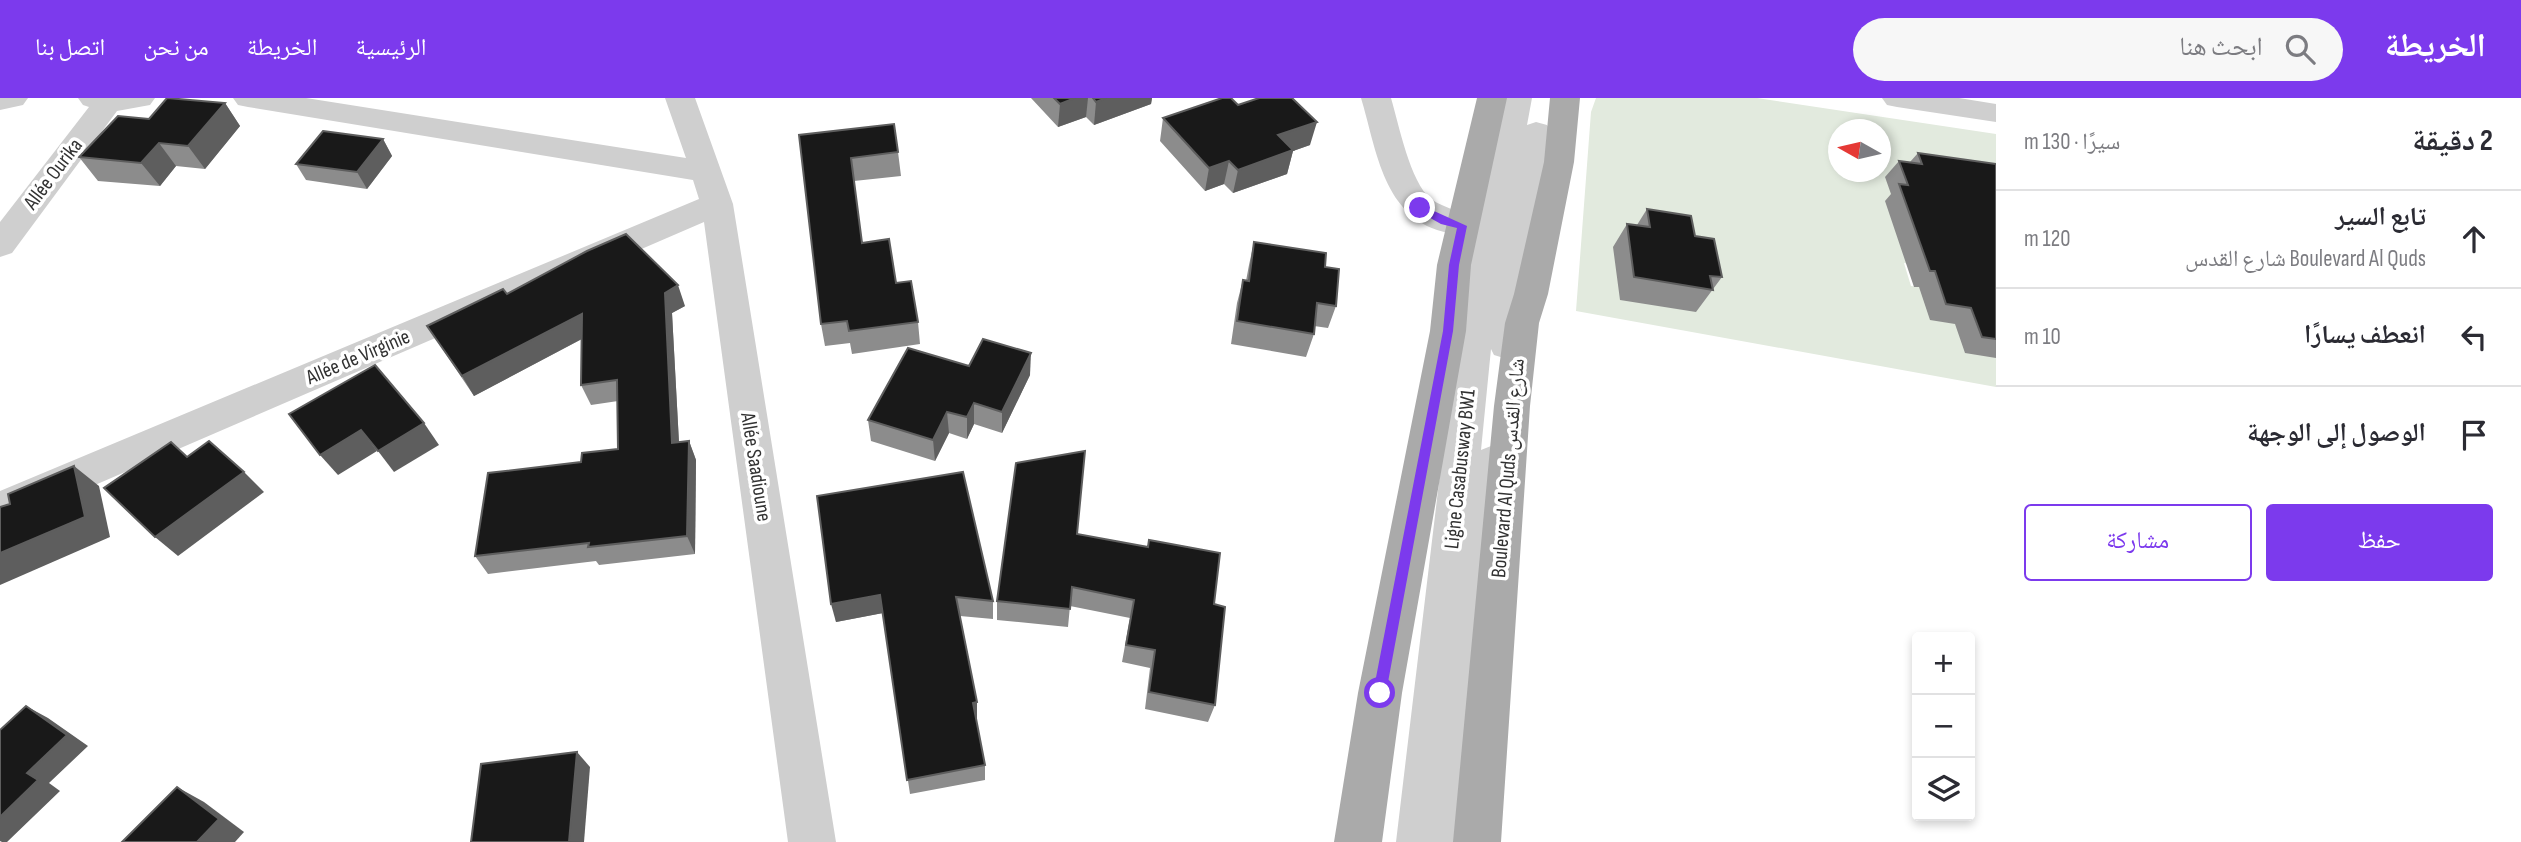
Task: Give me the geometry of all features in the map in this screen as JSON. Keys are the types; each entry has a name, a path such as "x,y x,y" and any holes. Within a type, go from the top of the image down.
{"main road":[{"path":"1358,842 1380,693 1448,331 1454,265 1492,98"},
{"name":"Boulevard Al Quds شارع القدس","path":"1477,842 1522,323 1559,162 1564,98"}],"street":[{"path":"0,101 13,98"},
{"path":"100,100 140,98"},
{"path":"248,98 712,188"},
{"name":"Allée Saadioune","path":"680,98 712,188 812,842"},
{"path":"1376,98 1404,188 1410,198 1431,216 1463,226"},
{"name":"Ligne Casabusway BW1","path":"1420,842 1474,340 1517,98"},
{"name":"Ligne Casabusway BW1","path":"1449,842 1474,584 1540,98"},
{"path":"1896,98 1996,113"},
{"name":"Allée Ourika","path":"0,245 100,100"},
{"name":"Allée de Virginie","path":"0,509 712,188"}],"shaded area":[{"path":"1596,98 1757,98 1996,134 1996,183 1940,268 1904,263 1911,286 1919,287 1955,324 1996,358 1996,387 1576,311 1591,112"}],"building":[{"path":"167,98 225,103 188,146 159,143 141,163 79,157 118,116 149,119"},
{"path":"1054,98 1075,98 1060,104"},
{"path":"1222,98 1231,98 1238,105 1259,98 1292,98 1317,122 1278,135 1293,150 1238,170 1229,161 1209,168 1163,118"},
{"path":"894,124 898,152 851,158 862,243 889,239 896,283 911,281 918,322 849,331 847,321 821,324 799,135"},
{"path":"323,131 383,139 357,172 296,164"},
{"path":"1918,153 1996,164 1996,339 1982,337 1971,308 1946,304 1935,271 1930,271 1899,184 1908,185 1899,161 1922,164"},
{"path":"1647,209 1691,216 1695,236 1714,239 1722,277 1710,276 1713,290 1634,277 1627,224 1650,227"},
{"path":"626,234 678,285 665,293 672,443 689,441 687,536 588,547 589,543 475,556 488,473 581,462 582,453 618,449 617,380 581,385 582,314 462,376 427,326 503,289 507,294 587,251"},
{"path":"1254,242 1326,253 1325,267 1339,269 1336,306 1317,303 1314,334 1237,321 1243,280 1249,281"},
{"path":"983,339 1031,353 1002,412 974,403 967,417 947,412 933,440 868,420 908,348 969,366"},
{"path":"375,365 424,423 378,451 361,430 320,455 289,414"},
{"path":"209,441 244,472 155,537 104,488 171,442 187,457"},
{"path":"1085,451 1077,534 1148,547 1149,540 1220,553 1214,604 1225,607 1215,705 1149,692 1155,650 1126,645 1134,600 1072,587 1070,609 997,601 1016,463"},
{"path":"74,466 85,517 0,553 0,507 10,504 8,494"},
{"path":"963,472 993,601 956,597 977,702 973,703 985,765 907,780 880,595 831,604 817,496"},
{"path":"26,706 67,735 27,773 38,780 0,817 0,730"},
{"path":"577,752 569,842 471,842 481,764"},
{"path":"177,787 219,819 197,842 122,842"}],"route":[{"path":"1380,693 1448,331 1454,265 1463,226 1431,216 1420,208"}]}
